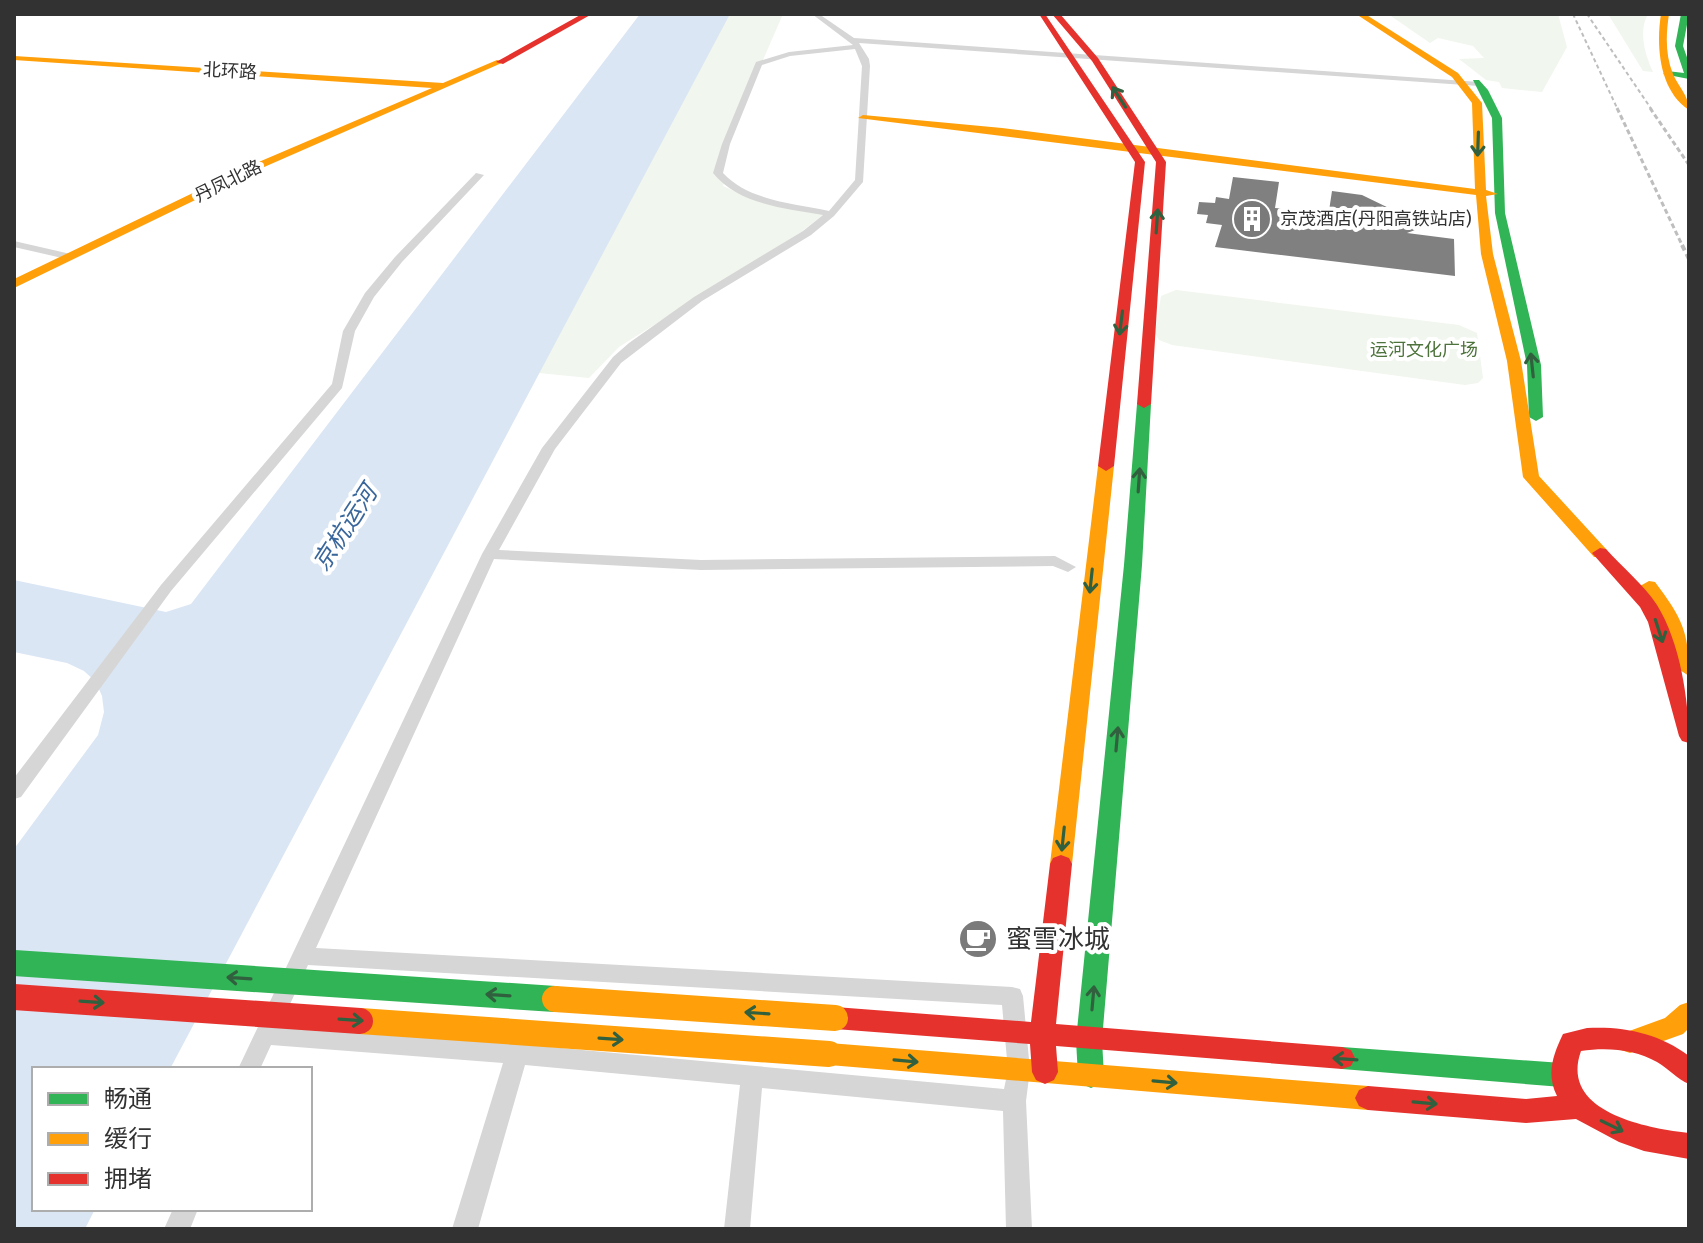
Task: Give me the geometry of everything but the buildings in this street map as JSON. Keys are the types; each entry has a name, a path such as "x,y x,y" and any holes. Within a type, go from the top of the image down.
{"street":[{"path":"445,86 539,43 588,14"},
{"path":"445,86 469,81 511,64 597,14"},
{"path":"250,1067 489,554 549,448 617,360 698,299 807,233 831,214 860,180 865,59 855,44 815,14"},
{"path":"1041,14 1068,55 1140,145 1161,162 1133,565 1089,1040 1091,1076"},
{"path":"1045,1072 1042,1036 1140,162 1140,145 1092,56 1056,14"},
{"path":"1360,14 1471,84"},
{"path":"1373,14 1466,72 1479,116 1477,157 1489,190 1534,365 1533,398 1548,479 1661,599 1676,626 1689,670"},
{"path":"1665,14 1658,44 1667,74 1689,107"},
{"path":"1667,74 1689,75 1679,46 1686,19"},
{"path":"831,214 747,194 722,179 718,173 759,64 789,54 855,44 1092,56 1471,84"},
{"name":"北环路","path":"14,58 445,86"},
{"name":"丹凤北路","path":"14,284 251,169 445,86"},
{"path":"864,115 1140,145 1489,190"},
{"path":"14,792 158,598 338,385 343,349 356,316 383,279 479,175"},
{"path":"1489,190 1487,254 1514,361 1531,477 1648,605 1657,622 1688,726"},
{"path":"14,244 71,257"},
{"path":"489,554 701,565 1055,561 1068,567"},
{"path":"301,956 1012,996 1018,1034 1019,1070 1014,1101 1019,1229"},
{"path":"14,963 835,1018 1562,1075"},
{"path":"14,997 829,1054 1526,1111 1578,1107"},
{"path":"1630,1042 1674,1026 1689,1013"},
{"path":"264,1035 517,1054 1014,1101"},
{"path":"1688,1068 1655,1050 1630,1042 1594,1037 1572,1042 1561,1062 1563,1084 1578,1107 1611,1127 1661,1146 1689,1146"},
{"path":"465,1229 517,1054"},
{"path":"737,1229 752,1076"}],"green space":[{"path":"729,14 783,14 715,170 724,182 723,186 743,195 824,214 801,232 619,347 589,378 539,373"},
{"path":"1388,14 1558,14 1567,47 1542,92 1502,88 1499,82 1486,80 1459,59 1484,58 1473,46 1438,38 1430,43"},
{"path":"1608,14 1648,14 1643,35 1653,72 1643,71"},
{"name":"运河文化广场","path":"1176,290 1459,325 1477,333 1483,378 1478,383 1465,385 1172,345 1159,340 1155,333 1161,296"}],"water":[{"name":"京杭运河","path":"640,14 730,14 171,1067 32,1067 32,1211 94,1211 85,1229 14,1229 14,849 98,735 104,712 96,682 84,671 67,663 14,652 14,580 166,612 191,604"}],"railway":[{"path":"1573,14 1618,110"},
{"path":"1587,14 1652,110"},
{"path":"1617,108 1683,247"},
{"path":"1650,108 1689,165"},
{"path":"1683,247 1689,259"}],"traffic: fast":[{"path":"1685,14 1679,46 1689,76"},
{"path":"1667,74 1689,76"},
{"path":"1476,82 1484,90 1497,118 1500,213 1534,365 1536,417"},
{"path":"1091,1076 1089,1040 1133,565 1144,404"},
{"path":"14,963 555,999"},
{"path":"1342,1058 1562,1075"}],"traffic: slow":[{"path":"1360,14 1455,75 1477,103 1477,157 1487,254 1514,361 1531,477 1600,553"},
{"path":"1665,14 1662,40 1665,64 1689,107"},
{"path":"14,58 444,86"},
{"path":"14,284 251,169 500,62"},
{"path":"863,118 1002,131 1493,194"},
{"path":"1061,864 1106,466"},
{"path":"1649,586 1670,615 1689,670"},
{"path":"555,999 835,1018"},
{"path":"1630,1042 1674,1026 1689,1013"},
{"path":"360,1021 829,1054"},
{"path":"829,1054 1368,1098"}],"traffic: jam":[{"path":"500,62 588,14"},
{"path":"1056,14 1095,60 1161,162 1144,404"},
{"path":"1042,15 1140,162 1106,466"},
{"path":"1600,553 1648,605 1657,622 1689,736"},
{"path":"1045,1072 1042,1036 1061,864"},
{"path":"14,997 360,1021"},
{"path":"835,1018 1342,1058"},
{"path":"1689,1072 1665,1053 1650,1047 1603,1038 1572,1042 1563,1066 1566,1087 1577,1105 1596,1119 1644,1138 1689,1146"},
{"path":"1368,1098 1526,1111 1578,1107"}],"place":[{"name":"京茂酒店(丹阳高铁站店)","path":"1252,219"},
{"name":"蜜雪冰城","path":"978,939"}]}
